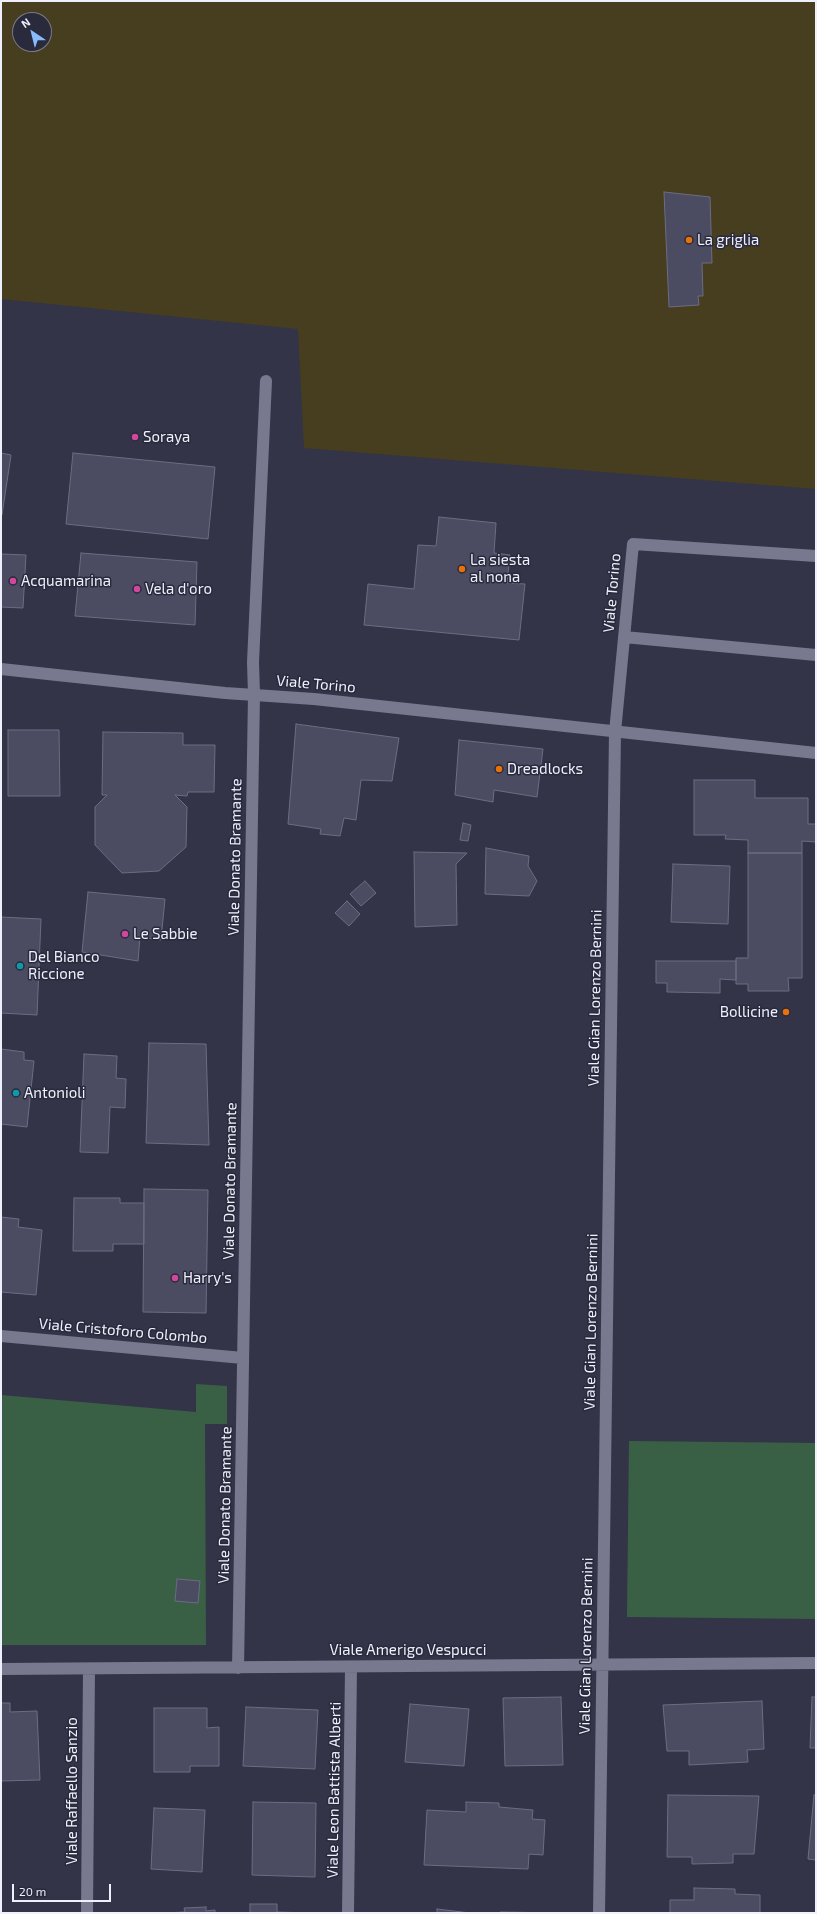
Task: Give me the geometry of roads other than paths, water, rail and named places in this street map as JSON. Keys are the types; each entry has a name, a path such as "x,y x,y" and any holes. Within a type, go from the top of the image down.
{"street":[{"name":"Viale Torino","path":"254,695 254,654 266,381"},
{"name":"Viale Torino","path":"615,732 633,544 816,556"},
{"path":"624,637 816,655"},
{"name":"Viale Torino","path":"1,669 254,695 314,699 816,753"},
{"name":"Viale Donato Bramante","path":"238,1668 254,695"},
{"name":"Viale Gian Lorenzo Bernini","path":"599,1913 615,732"},
{"name":"Viale Cristoforo Colombo","path":"1,1336 243,1358"},
{"name":"Viale Amerigo Vespucci","path":"1,1669 816,1663"},
{"name":"Viale Leon Battista Alberti","path":"348,1913 351,1667"},
{"name":"Viale Raffaello Sanzio","path":"87,1913 89,1668"}],"place":[{"name":"La griglia","path":"689,240"},
{"name":"Soraya","path":"135,437"},
{"name":"La siesta al nona","path":"462,569"},
{"name":"Acquamarina","path":"13,581"},
{"name":"Vela d'oro","path":"137,589"},
{"name":"Dreadlocks","path":"499,769"},
{"name":"Le Sabbie","path":"125,934"},
{"name":"Del Bianco Riccione","path":"20,966"},
{"name":"Bollicine","path":"786,1012"},
{"name":"Antonioli","path":"16,1093"},
{"name":"Harry's","path":"175,1278"}]}
